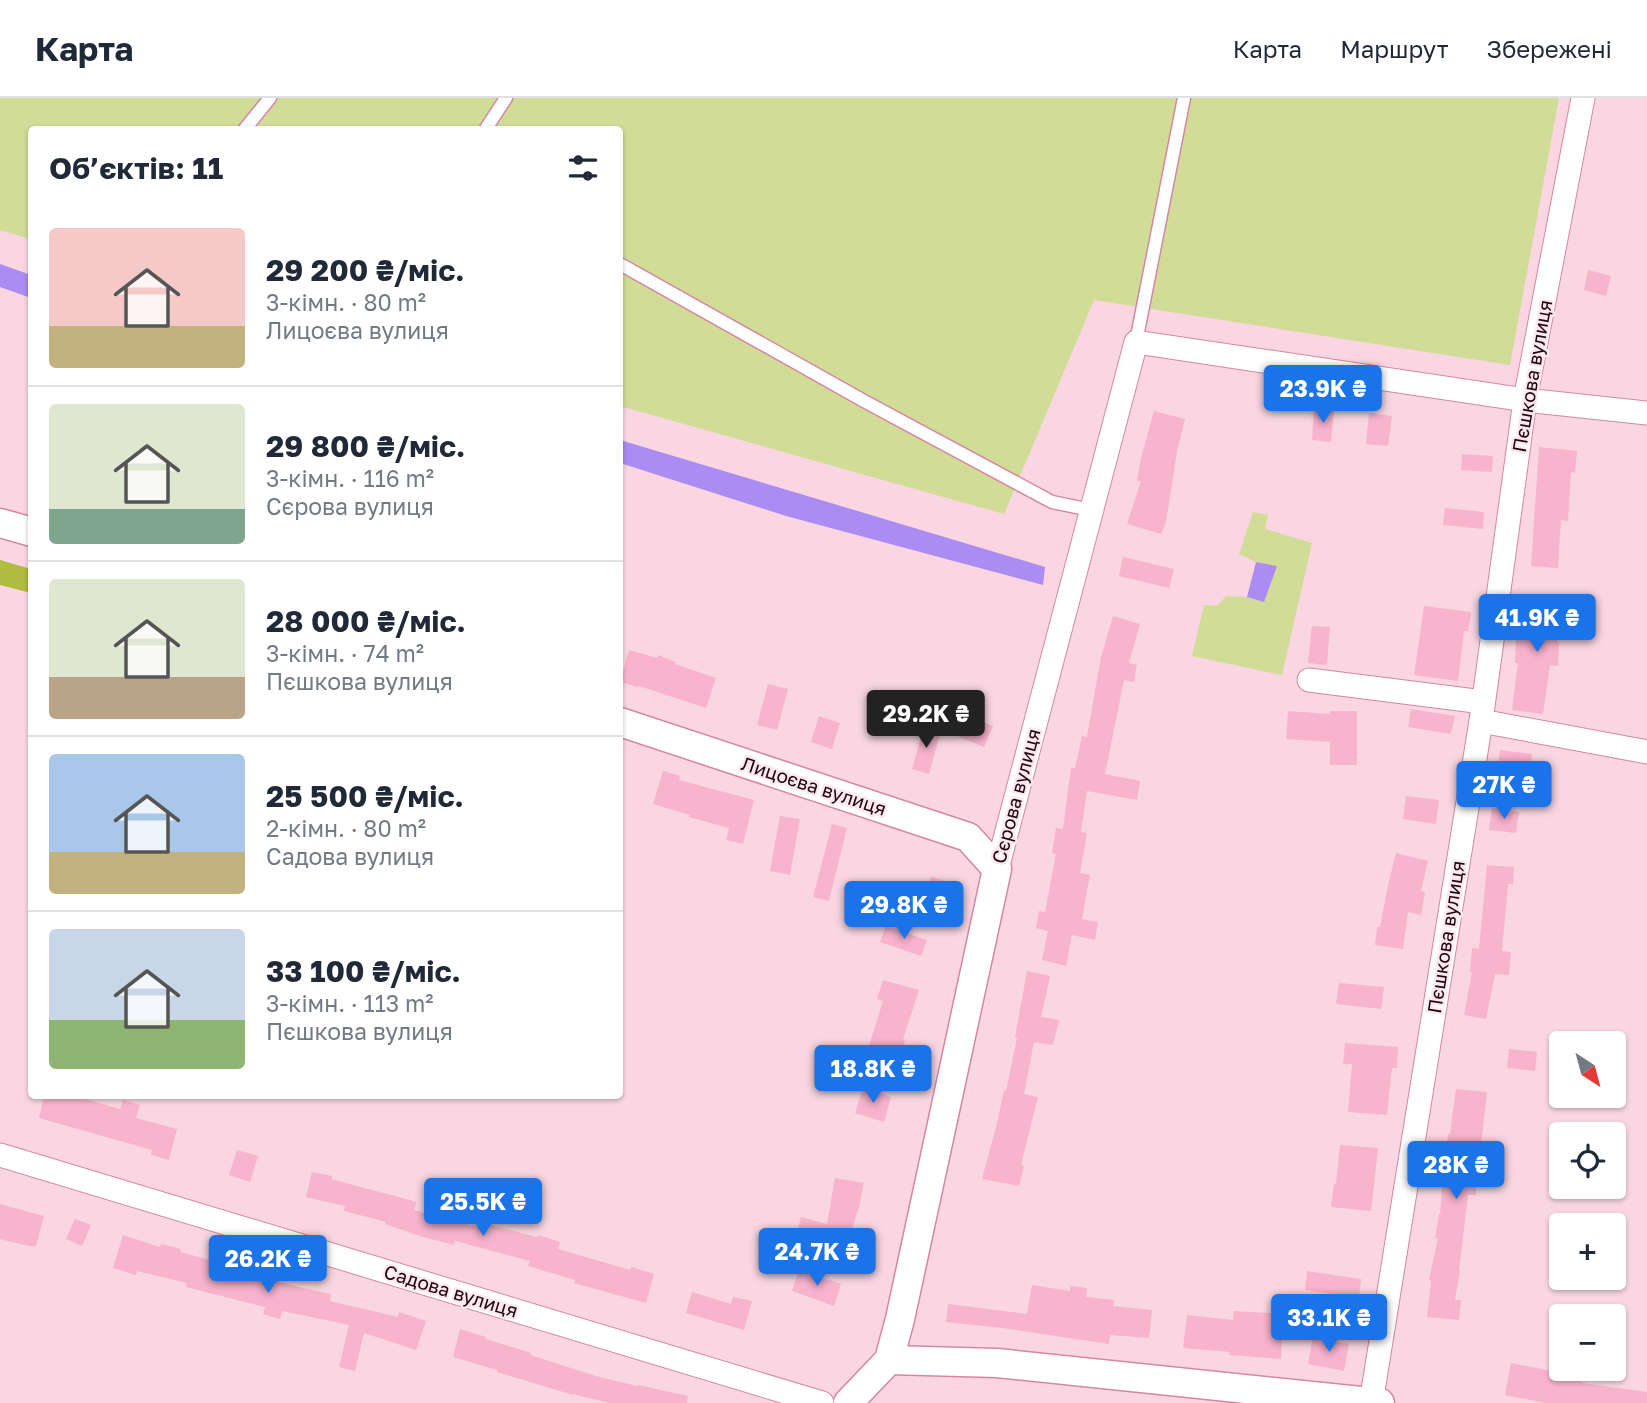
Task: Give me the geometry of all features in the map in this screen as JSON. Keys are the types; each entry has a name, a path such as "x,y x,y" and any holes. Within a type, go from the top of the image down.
{"street":[{"name":"Пєшкова вулиця","path":"1374,1402 1482,712 1525,400 1583,98"},
{"path":"1136,342 1525,400 1647,413"},
{"name":"Сєрова вулиця","path":"848,1403 888,1360 903,1306 997,869 1136,342"},
{"path":"0,523 28,531"},
{"path":"1309,680 1482,712 1647,752"},
{"name":"Лицоєва вулиця","path":"623,723 968,836 997,869"},
{"name":"Садова вулиця","path":"0,1156 821,1403"},
{"path":"888,1360 997,1363 1374,1402"}],"lane":[{"path":"247,126 270,98"},
{"path":"488,126 506,98"},
{"path":"1136,342 1184,98"},
{"path":"623,266 864,401 1052,502 1091,510"}],"green space":[{"path":"0,98 1559,98 1510,365 1094,300 1004,514 623,407 623,126 28,126 28,238 0,230"},
{"path":"1253,512 1268,515 1265,529 1312,543 1282,675 1192,656 1204,605 1217,606 1226,596 1247,597 1263,602 1276,566 1256,562 1239,554"},
{"path":"0,560 28,568 28,592 0,585"}],"shaded area":[{"path":"0,264 28,274 28,297 0,287"},
{"path":"623,441 1045,567 1043,585 786,516 623,464"},
{"path":"1256,562 1277,566 1264,602 1247,597"}],"building":[{"path":"1588,270 1611,276 1606,296 1584,290"},
{"path":"1314,408 1334,410 1331,442 1312,440"},
{"path":"1154,411 1185,419 1166,522 1161,534 1127,524 1141,481 1137,481 1141,458"},
{"path":"1369,413 1392,416 1388,446 1366,444"},
{"path":"1539,447 1577,451 1575,473 1571,472 1568,521 1561,520 1558,568 1531,566"},
{"path":"1462,454 1493,456 1492,472 1461,470"},
{"path":"1445,508 1484,512 1483,529 1443,525"},
{"path":"1123,557 1174,569 1169,588 1119,576"},
{"path":"1528,597 1561,600 1558,666 1550,665 1543,714 1512,710 1518,663 1515,663 1516,639 1523,640"},
{"path":"1424,606 1471,612 1468,631 1464,631 1458,681 1414,675"},
{"path":"1113,616 1140,624 1129,663 1137,665 1134,682 1124,680 1105,774 1140,781 1137,800 1087,791 1081,832 1087,833 1080,873 1090,875 1082,919 1098,922 1095,940 1072,935 1066,966 1042,960 1048,931 1036,928 1039,911 1045,912 1056,854 1052,853 1056,828 1063,829 1071,768 1075,768 1082,736 1087,737 1101,657"},
{"path":"1312,626 1330,627 1327,665 1308,663"},
{"path":"629,650 657,658 658,655 716,678 706,708 623,683"},
{"path":"768,684 788,689 777,730 757,725"},
{"path":"1411,709 1455,716 1451,734 1408,727"},
{"path":"1288,711 1330,714 1330,711 1357,711 1357,765 1330,765 1330,742 1286,739"},
{"path":"958,712 993,726 984,747 950,733"},
{"path":"819,716 840,723 832,749 811,742"},
{"path":"924,726 941,731 929,774 912,769"},
{"path":"1500,750 1532,754 1530,770 1498,766"},
{"path":"663,771 680,776 679,780 754,800 743,844 726,840 729,828 653,804"},
{"path":"1406,796 1439,800 1436,824 1403,819"},
{"path":"1492,808 1519,812 1516,833 1489,830"},
{"path":"780,816 800,819 790,875 770,871"},
{"path":"832,824 847,828 829,901 813,897"},
{"path":"1396,853 1428,861 1421,891 1425,892 1421,915 1408,912 1403,949 1375,945"},
{"path":"1487,865 1514,867 1513,884 1508,884 1502,951 1511,952 1509,975 1495,974 1486,1019 1464,1015 1472,972 1472,948 1479,949"},
{"path":"931,877 949,882 941,912 923,906"},
{"path":"886,926 927,940 921,956 880,942"},
{"path":"1027,971 1050,976 1041,1017 1059,1020 1053,1045 1034,1042 1024,1094 1038,1097 1021,1165 1024,1166 1019,1186 982,1179 1004,1090 1006,1091"},
{"path":"883,980 919,990 899,1059 868,1049 883,1001 877,999"},
{"path":"1339,983 1384,987 1381,1009 1336,1004"},
{"path":"1345,1043 1398,1047 1397,1068 1392,1068 1387,1115 1348,1112 1352,1064 1343,1064"},
{"path":"1509,1049 1537,1052 1535,1071 1507,1068"},
{"path":"863,1088 891,1097 884,1122 855,1113"},
{"path":"1456,1089 1487,1092 1478,1154 1476,1195 1468,1195 1455,1300 1461,1300 1459,1320 1427,1317 1429,1280 1438,1238 1435,1238"},
{"path":"43,1099 85,1099 120,1109 123,1100 140,1105 136,1118 177,1129 169,1160 151,1155 152,1150 39,1118"},
{"path":"1340,1145 1378,1148 1371,1211 1331,1207"},
{"path":"237,1150 258,1156 250,1182 229,1175"},
{"path":"312,1172 417,1202 414,1210 489,1230 490,1225 537,1237 538,1235 560,1242 558,1249 630,1270 631,1267 654,1274 646,1303 574,1283 575,1280 528,1266 530,1261 455,1241 454,1245 423,1237 385,1224 386,1222 344,1211 345,1206 306,1197"},
{"path":"835,1178 864,1183 847,1250 796,1236 801,1217 827,1224"},
{"path":"0,1204 44,1216 36,1246 0,1239"},
{"path":"75,1219 91,1225 82,1246 66,1239"},
{"path":"123,1235 160,1247 161,1244 181,1249 180,1252 258,1273 258,1276 331,1294 330,1301 398,1317 399,1312 426,1321 416,1350 364,1333 355,1371 339,1367 349,1325 282,1311 280,1319 263,1314 265,1307 186,1287 187,1283 137,1271 136,1275 113,1268"},
{"path":"799,1270 841,1284 834,1306 792,1291"},
{"path":"1307,1271 1361,1279 1359,1298 1305,1290"},
{"path":"1032,1285 1070,1291 1070,1286 1087,1288 1086,1297 1114,1300 1113,1306 1152,1310 1149,1338 1110,1335 1109,1344 946,1322 948,1304 1027,1314"},
{"path":"692,1292 731,1304 733,1297 752,1301 744,1330 686,1313"},
{"path":"1234,1311 1283,1314 1281,1359 1183,1348 1187,1315 1233,1320"},
{"path":"460,1329 596,1376 688,1396 687,1403 609,1403 497,1372 453,1357"},
{"path":"1313,1337 1349,1344 1344,1371 1308,1364"},
{"path":"1511,1363 1549,1370 1549,1381 1582,1381 1647,1392 1647,1403 1545,1403 1505,1395"}]}
